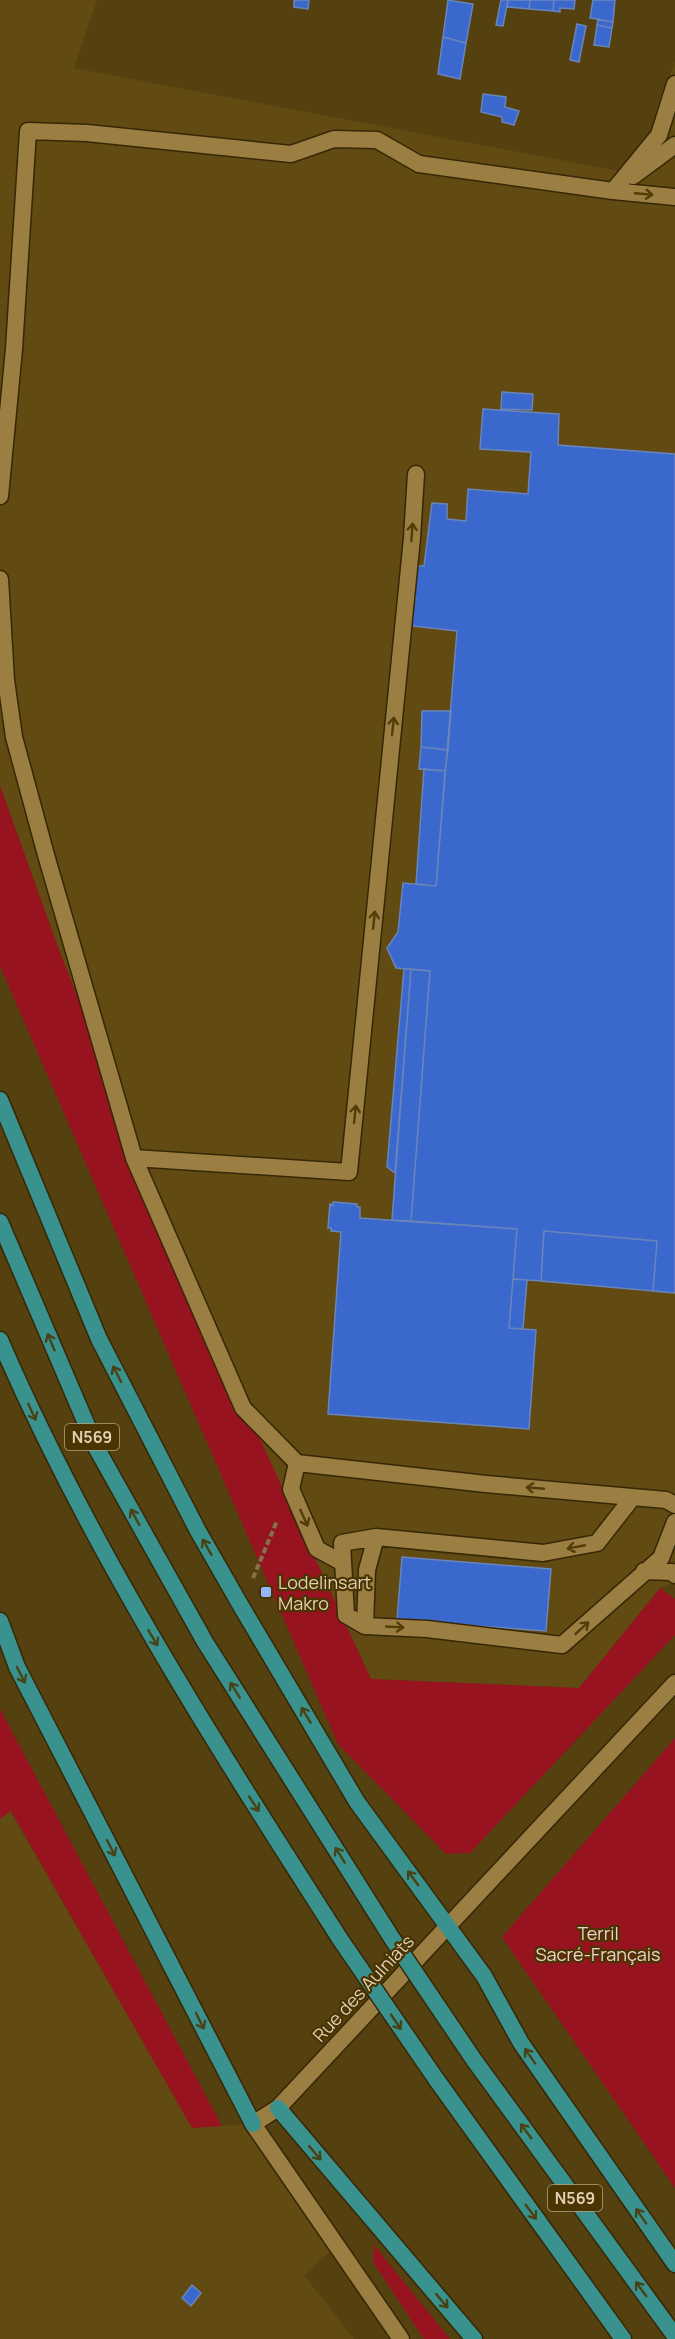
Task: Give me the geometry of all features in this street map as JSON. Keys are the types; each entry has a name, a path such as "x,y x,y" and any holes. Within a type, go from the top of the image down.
{"highway":[{"path":"0,1100 99,1339 198,1531 241,1606 357,1802 484,1976 521,2043 675,2264"},
{"name":"N569","path":"0,1222 97,1449 205,1642 393,1940 474,2060 675,2336"},
{"name":"N569","path":"0,1340 55,1461 123,1587 226,1761 340,1939 436,2079 623,2339"},
{"path":"0,1621 17,1667 254,2124"},
{"path":"278,2108 474,2339"}],"street":[{"path":"613,191 659,135 675,84"},
{"path":"0,496 14,349 28,131 87,133 291,154 334,139 377,140 419,164 613,191 675,197"},
{"path":"613,191 675,145"},
{"path":"134,1158 349,1172 408,582 416,474"},
{"path":"0,579 6,680 14,737 134,1158 243,1408 297,1463 666,1500 675,1505"},
{"path":"297,1463 291,1489 317,1549 343,1563"},
{"path":"633,1497 597,1543 543,1553 376,1537 342,1543 346,1615 365,1626 427,1629 562,1646 661,1558 675,1522"},
{"path":"365,1626 367,1570 376,1537"},
{"path":"644,1571 672,1572 675,1575"},
{"name":"Rue des Aulniats","path":"254,2124 278,2108 675,1683"},
{"path":"254,2124 401,2339"}],"path":[{"path":"241,1606 291,1489"}],"shaded area":[{"path":"0,0 97,0 74,68 635,174 675,61 675,1582 660,1588 579,1688 371,1679 189,1311 0,786"},
{"path":"10,1811 192,2127 253,2124 337,2245 304,2275 354,2339 0,2339 0,1819"}],"green space":[{"path":"0,786 59,950 210,1331 371,1679 579,1688 660,1588 675,1599 675,1635 470,1853 446,1854 338,1744 0,966"},
{"path":"0,1709 222,2126 192,2128 11,1811 0,1819"},
{"name":"Terril Sacré-Français","path":"675,1738 675,2188 502,1937"},
{"path":"374,2245 450,2339 424,2339 373,2262"}],"building":[{"path":"294,0 309,0 308,9 294,7"},
{"path":"448,0 473,4 466,43 443,37"},
{"path":"501,0 508,0 503,26 496,25"},
{"path":"508,0 530,0 529,9 507,7"},
{"path":"530,0 554,0 553,11 529,9"},
{"path":"554,0 575,0 574,9 560,8 560,12 553,11"},
{"path":"593,0 615,0 613,22 590,18"},
{"path":"598,19 613,22 612,28 597,25"},
{"path":"577,24 586,26 579,62 570,60"},
{"path":"597,25 612,28 609,47 594,45"},
{"path":"443,37 466,43 460,79 438,74"},
{"path":"483,94 506,97 505,107 519,111 514,125 502,122 502,117 481,112"},
{"path":"502,392 533,394 532,410 501,409"},
{"path":"483,409 559,414 558,445 675,454 675,1293 653,1291 657,1241 544,1231 541,1281 513,1279 517,1229 411,1221 430,971 396,968 387,948 398,932 403,883 436,886 457,631 413,626 407,613 416,598 409,579 419,566 424,566 432,503 447,504 447,519 466,521 468,489 528,494 531,452 480,449"},
{"path":"422,711 451,711 448,750 421,747"},
{"path":"421,747 448,750 445,771 419,769"},
{"path":"424,769 445,771 436,886 416,884"},
{"path":"404,969 411,969 395,1173 387,1167"},
{"path":"411,969 430,971 411,1221 392,1220"},
{"path":"333,1202 357,1204 357,1207 360,1207 360,1218 517,1229 509,1328 536,1330 529,1429 328,1414 341,1232 331,1231 331,1228 328,1228 330,1204 333,1205"},
{"path":"544,1231 657,1241 653,1291 541,1281"},
{"path":"513,1279 527,1280 523,1329 509,1328"},
{"path":"402,1557 551,1569 546,1631 397,1620"},
{"path":"192,2285 201,2293 191,2306 182,2298"}],"place":[{"name":"Lodelinsart Makro","path":"266,1592"}]}
